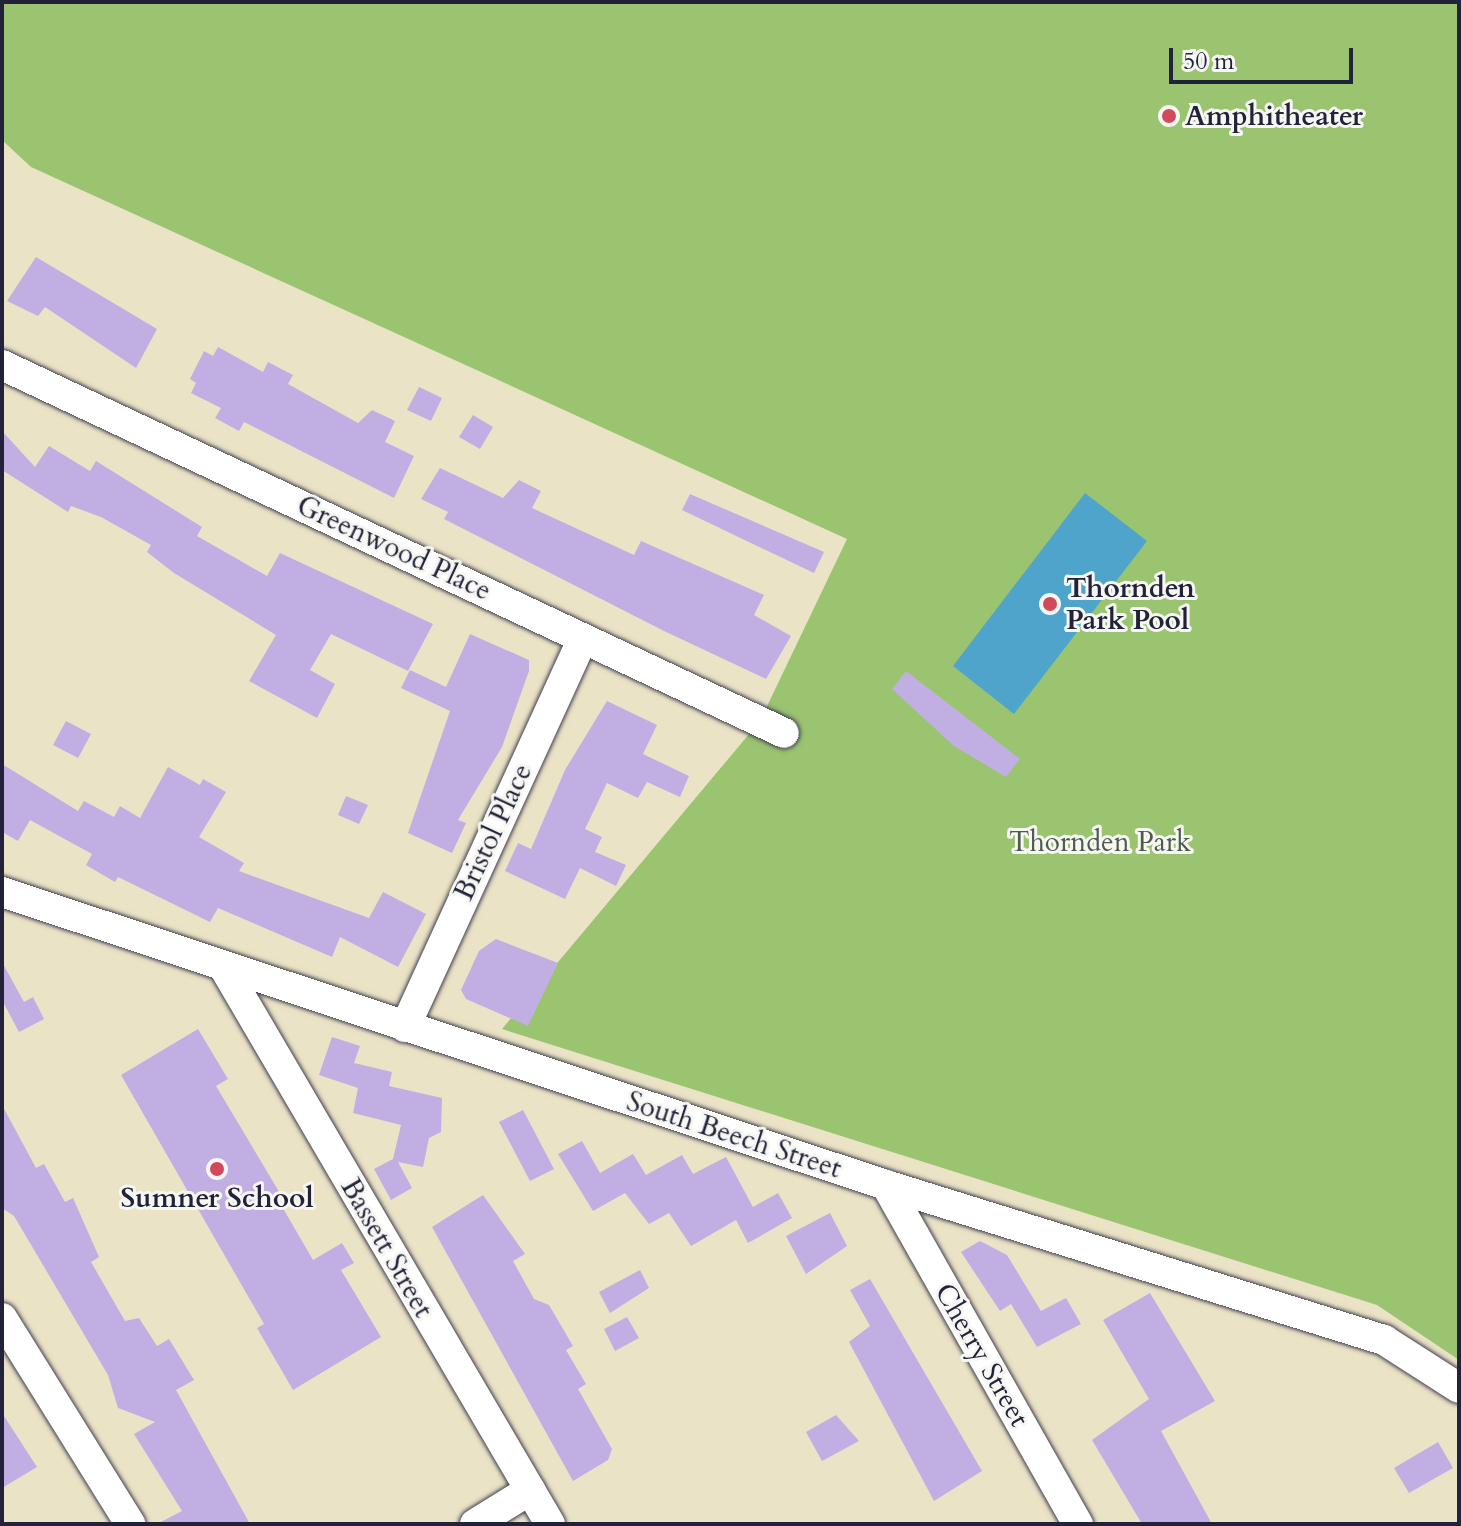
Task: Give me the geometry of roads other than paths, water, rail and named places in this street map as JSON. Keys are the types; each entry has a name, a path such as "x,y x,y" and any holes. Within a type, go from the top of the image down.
{"street":[{"name":"Greenwood Place","path":"2,365 784,733"},
{"name":"Bristol Place","path":"405,1027 583,639"},
{"name":"South Beech Street","path":"2,892 226,971 886,1185 1384,1340 1459,1388"},
{"name":"Bassett Street","path":"226,971 550,1524"},
{"name":"Cherry Street","path":"886,1185 1078,1524"},
{"path":"2,1318 130,1524"},
{"path":"475,1524 530,1490"}],"water":[{"name":"Thornden Park Pool","path":"1085,493 1147,541 1014,714 953,666"}],"place":[{"name":"Amphitheater","path":"1169,116"},
{"name":"Thornden Park Pool","path":"1050,604"},
{"name":"Sumner School","path":"217,1169"}],"park label":[{"name":"Thornden Park","path":"1100,842"}]}
